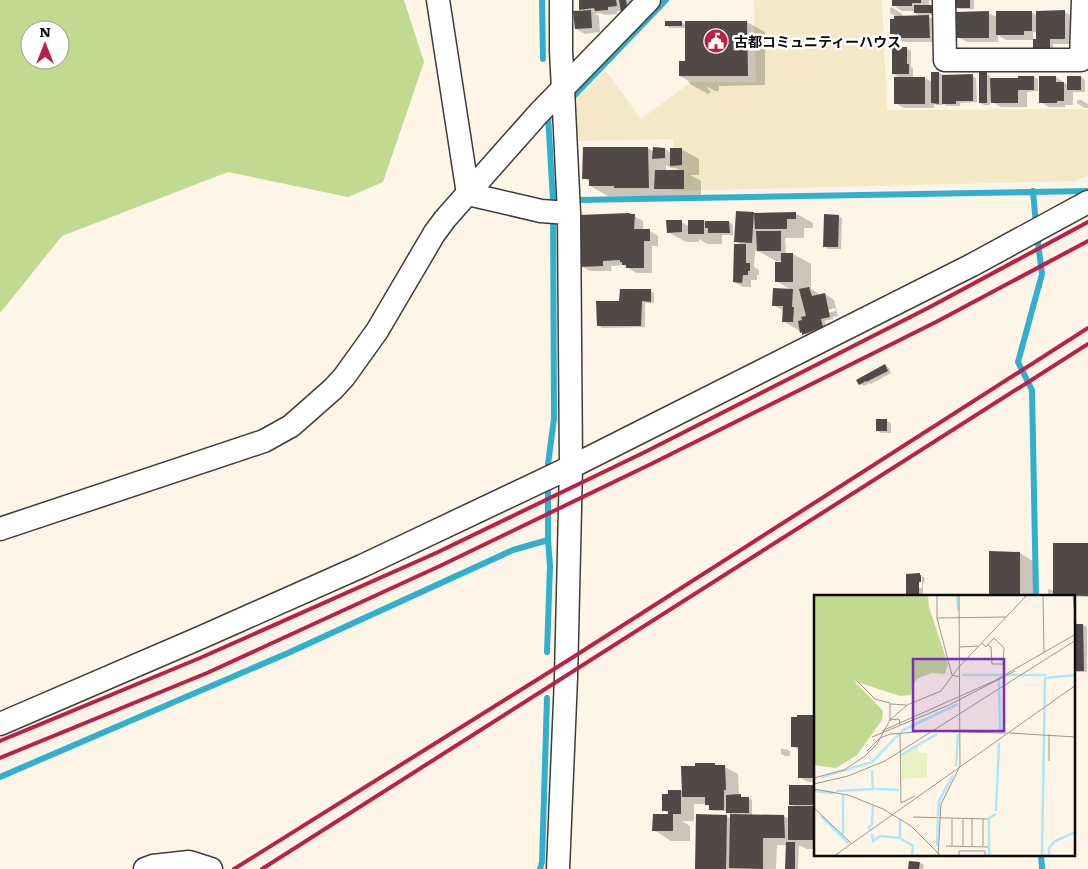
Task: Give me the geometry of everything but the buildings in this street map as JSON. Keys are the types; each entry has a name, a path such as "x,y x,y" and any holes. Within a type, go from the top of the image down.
{"street":[{"path":"438,0 468,194"},
{"path":"558,869 566,677 557,473 558,213 563,89 560,50 561,0"},
{"path":"0,529 264,441 291,426 344,377 377,331 434,234 445,219 539,113 649,0"},
{"path":"944,0 945,60 1081,60 1083,0"},
{"path":"468,194 558,213"},
{"path":"0,724 362,566 557,473 972,265 1088,202"},
{"path":"146,869 153,866 189,862 211,869"}],"shaded area":[{"path":"754,0 882,0 887,110 1088,109 1088,175 1076,181 673,191 673,139 574,141 572,102 606,71 641,119 691,82 756,82"}],"green space":[{"path":"0,0 404,0 424,62 383,182 348,197 228,172 62,236 0,313"}],"waterway":[{"path":"542,0 543,59"},
{"path":"573,97 666,0"},
{"path":"548,115 553,201 554,419 548,473"},
{"path":"1033,191 1036,225"},
{"path":"578,200 1088,191"},
{"path":"1036,595 1032,390 1018,362 1042,274 1037,235"},
{"path":"547,652 550,566 548,483"},
{"path":"0,777 288,653 513,550 548,540"},
{"path":"540,869 542,862 547,698"},
{"path":"1041,856 1042,869"}],"railway":[{"path":"0,741 200,658 436,553 645,452 928,308 1088,222"},
{"path":"0,758 207,673 442,565 651,464 936,322 1088,241"},
{"path":"234,869 567,661 1088,328"},
{"path":"262,869 1088,344"}],"place":[{"name":"古都コミュニティーハウス","path":"716,41"}]}
